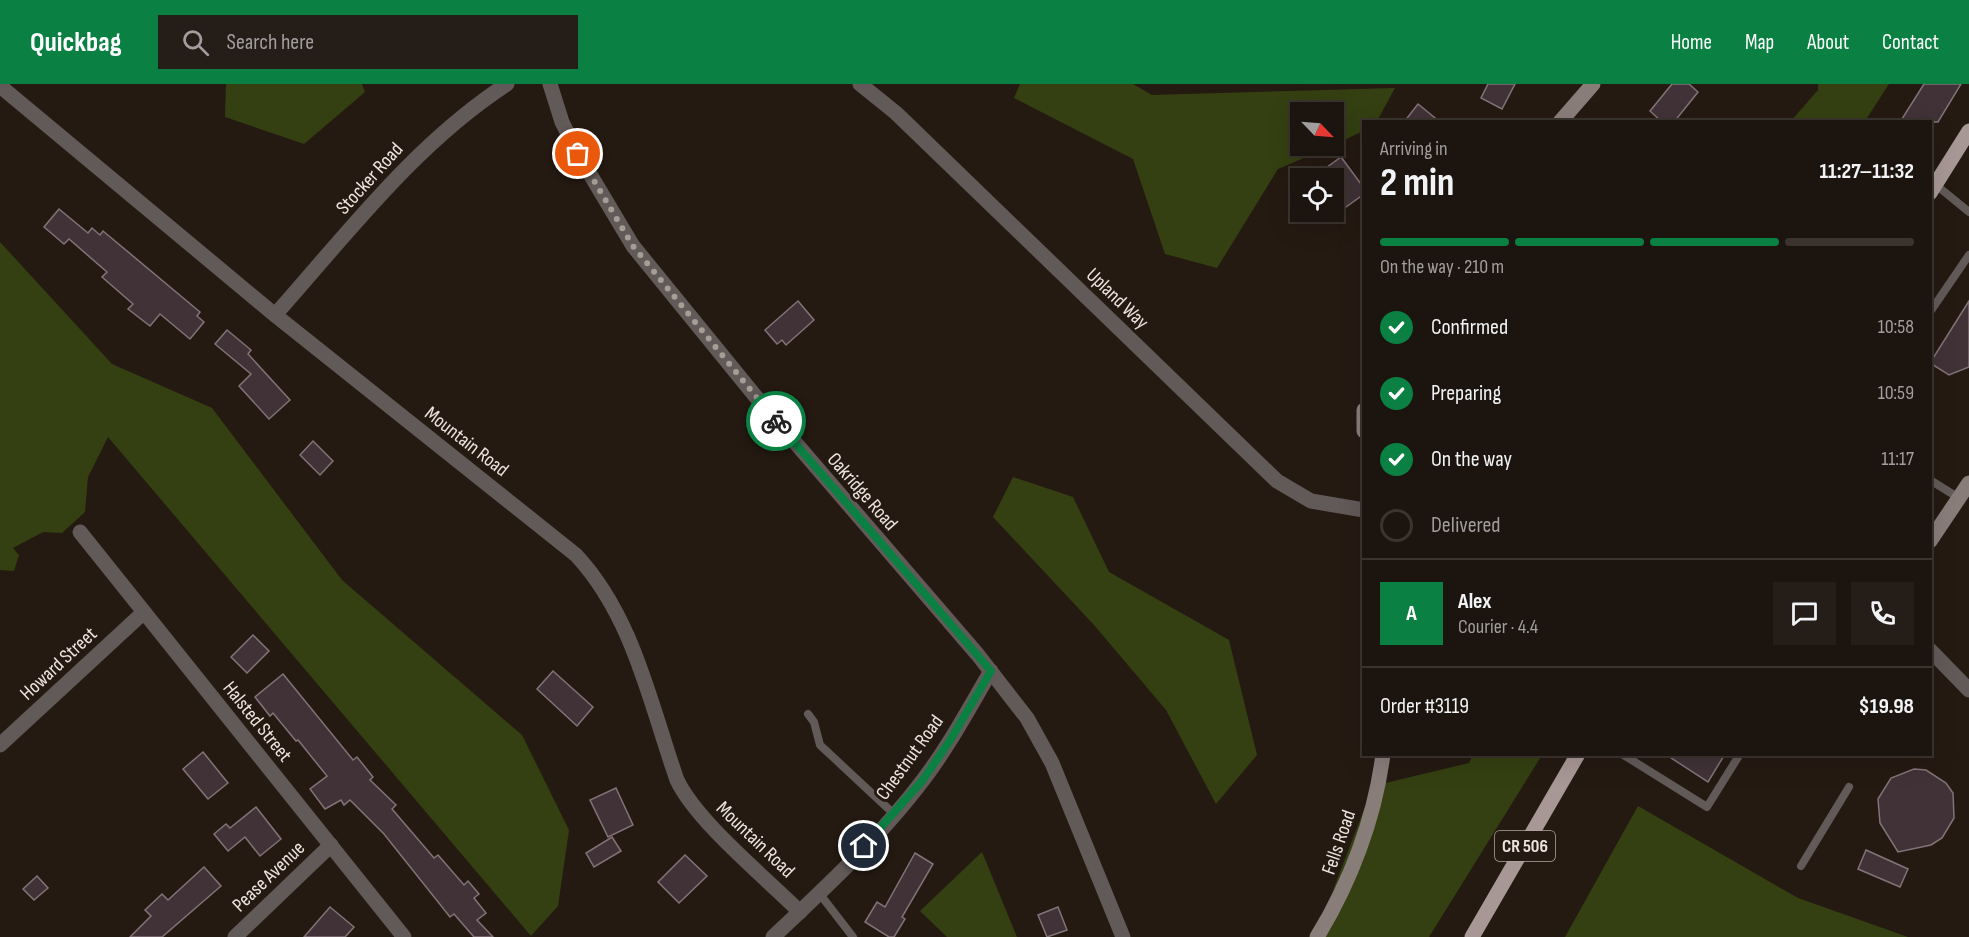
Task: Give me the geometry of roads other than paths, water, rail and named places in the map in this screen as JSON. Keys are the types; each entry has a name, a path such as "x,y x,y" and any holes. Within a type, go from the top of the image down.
{"main road":[{"path":"1933,189 1969,131"},
{"name":"CR 506","path":"1472,937 1577,756"}],"street":[{"name":"Stocker Road","path":"275,315 425,147 457,118 507,84"},
{"name":"Oakridge Road","path":"550,84 562,122 578,154 633,246 756,397 991,671 1027,718 1045,748 1123,937"},
{"name":"Upland Way","path":"860,84 896,113 1277,481 1311,501 1362,510"},
{"path":"1562,120 1593,84"},
{"name":"Mountain Road","path":"0,86 275,315 561,542 589,569 621,620 677,780 685,795 701,814 800,912"},
{"path":"1932,538 1969,483"},
{"name":"Halsted Street","path":"80,532 404,937"},
{"name":"Howard Street","path":"0,745 144,612"},
{"path":"1932,652 1969,690"},
{"name":"Chestnut Road","path":"773,937 819,893 894,814 949,742 991,671"},
{"name":"Fells Road","path":"1317,937 1349,877 1372,806 1383,756"},
{"name":"Pease Avenue","path":"235,937 330,845"}],"lane":[{"path":"1933,189 1969,212"},
{"path":"1932,309 1969,255"},
{"path":"1932,481 1959,498"},
{"path":"808,714 820,745 894,814"},
{"path":"1625,756 1707,807 1739,756"},
{"path":"1800,866 1849,787"},
{"path":"819,893 853,937"}]}
